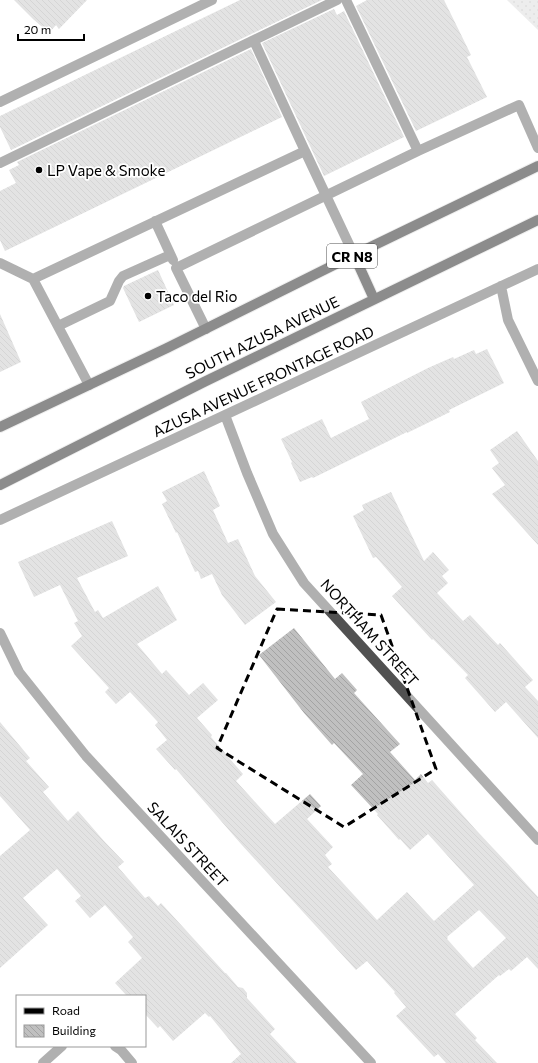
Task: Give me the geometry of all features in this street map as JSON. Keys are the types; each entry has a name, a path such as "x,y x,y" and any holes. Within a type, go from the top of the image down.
{"main road":[{"name":"CR N8","path":"0,427 206,329 354,255 538,166"},
{"name":"SOUTH AZUSA AVENUE","path":"0,485 197,385 538,220"},
{"path":"354,255 374,299"}],"street":[{"path":"0,102 212,0"},
{"path":"0,163 338,0"},
{"path":"346,0 418,151"},
{"path":"254,40 354,255"},
{"path":"176,268 418,151 519,105 538,148"},
{"path":"33,279 305,151"},
{"path":"155,221 206,329"},
{"path":"58,326 110,300 123,276 170,255"},
{"path":"0,263 33,279 89,385"},
{"name":"AZUSA AVENUE FRONTAGE ROAD","path":"0,520 538,269"},
{"path":"502,286 508,320 538,381"},
{"name":"NORTHAM STREET","path":"225,415 247,473 273,534 304,583 538,840"},
{"name":"SALAIS STREET","path":"0,633 18,672 86,756 371,1063"},
{"path":"43,1063 61,1047"},
{"path":"116,1047 132,1063"}],"highlighted area":[{"path":"277,609 381,615 436,769 344,827 217,748"}],"shaded area":[{"path":"507,0 538,0 538,30"}],"building":[{"path":"14,0 87,0 59,29 56,25 49,33"},
{"path":"240,0 322,0 11,150 0,127 0,116"},
{"path":"367,0 444,0 471,55 467,57 487,97 416,131 356,6"},
{"path":"334,9 337,15 344,11 404,137 324,176 262,43"},
{"path":"251,49 282,117 5,251 0,240 0,191 16,183 9,170 19,165 17,162"},
{"name":"Taco del Rio","path":"158,270 174,305 139,322 123,288 124,286"},
{"path":"0,314 21,362 0,372"},
{"path":"487,349 504,383 449,410 450,412 407,433 313,478 312,477 300,482 281,439 322,419 331,438 369,419 361,402 453,357 454,359 474,350 476,354"},
{"path":"517,431 538,461 538,545 492,494 505,485 492,468 499,463 490,450"},
{"path":"204,471 220,506 213,510 228,543 238,539 255,576 276,602 245,625 222,595 212,574 201,579 198,571 195,572 177,532 176,533 162,504 167,501 162,492"},
{"path":"391,492 424,561 433,552 449,570 442,576 448,583 437,593 463,621 470,615 498,645 500,643 533,680 525,687 538,701 538,738 506,702 495,712 465,678 468,675 433,639 432,640 392,596 402,587 376,557 373,558 353,516 364,510 362,505"},
{"path":"112,521 128,556 77,578 95,612 98,610 103,618 158,586 177,620 137,644 162,674 166,670 189,695 203,683 218,700 197,718 212,735 211,737 243,774 236,781 275,824 310,794 321,806 307,819 333,847 325,855 332,864 328,867 377,920 407,892 434,921 474,885 428,834 410,850 400,839 399,840 377,815 378,814 351,785 363,774 334,743 332,745 304,713 259,655 294,628 335,679 342,673 357,690 354,693 400,744 390,752 415,780 421,774 428,783 432,780 538,897 538,969 527,957 511,971 509,969 500,976 499,975 455,1014 477,1038 475,1040 497,1063 446,1063 438,1054 434,1057 396,1016 406,1007 394,993 395,992 367,961 356,970 241,844 176,769 175,770 156,749 167,740 155,725 158,722 130,692 116,704 105,692 109,688 71,646 82,636 74,623 78,621 60,585 34,597 18,562","holes":["479,910 506,938 473,968 447,939 447,937"]},
{"path":"0,722 30,758 26,761 49,787 43,792 68,821 78,811 124,862 118,867 145,898 149,896 158,906 161,903 238,987 243,988 247,993 247,998 275,1029 270,1034 297,1063 231,1063 241,1054 210,1016 209,1017 205,1013 173,1041 160,1026 158,1028 146,1015 146,995 126,995 115,983 142,958 128,942 133,937 105,905 90,918 75,901 81,896 57,869 23,898 48,925 0,968 0,856 30,830 0,796"}],"place":[{"name":"LP Vape & Smoke","path":"39,170"},
{"name":"Taco del Rio","path":"148,296"}]}
